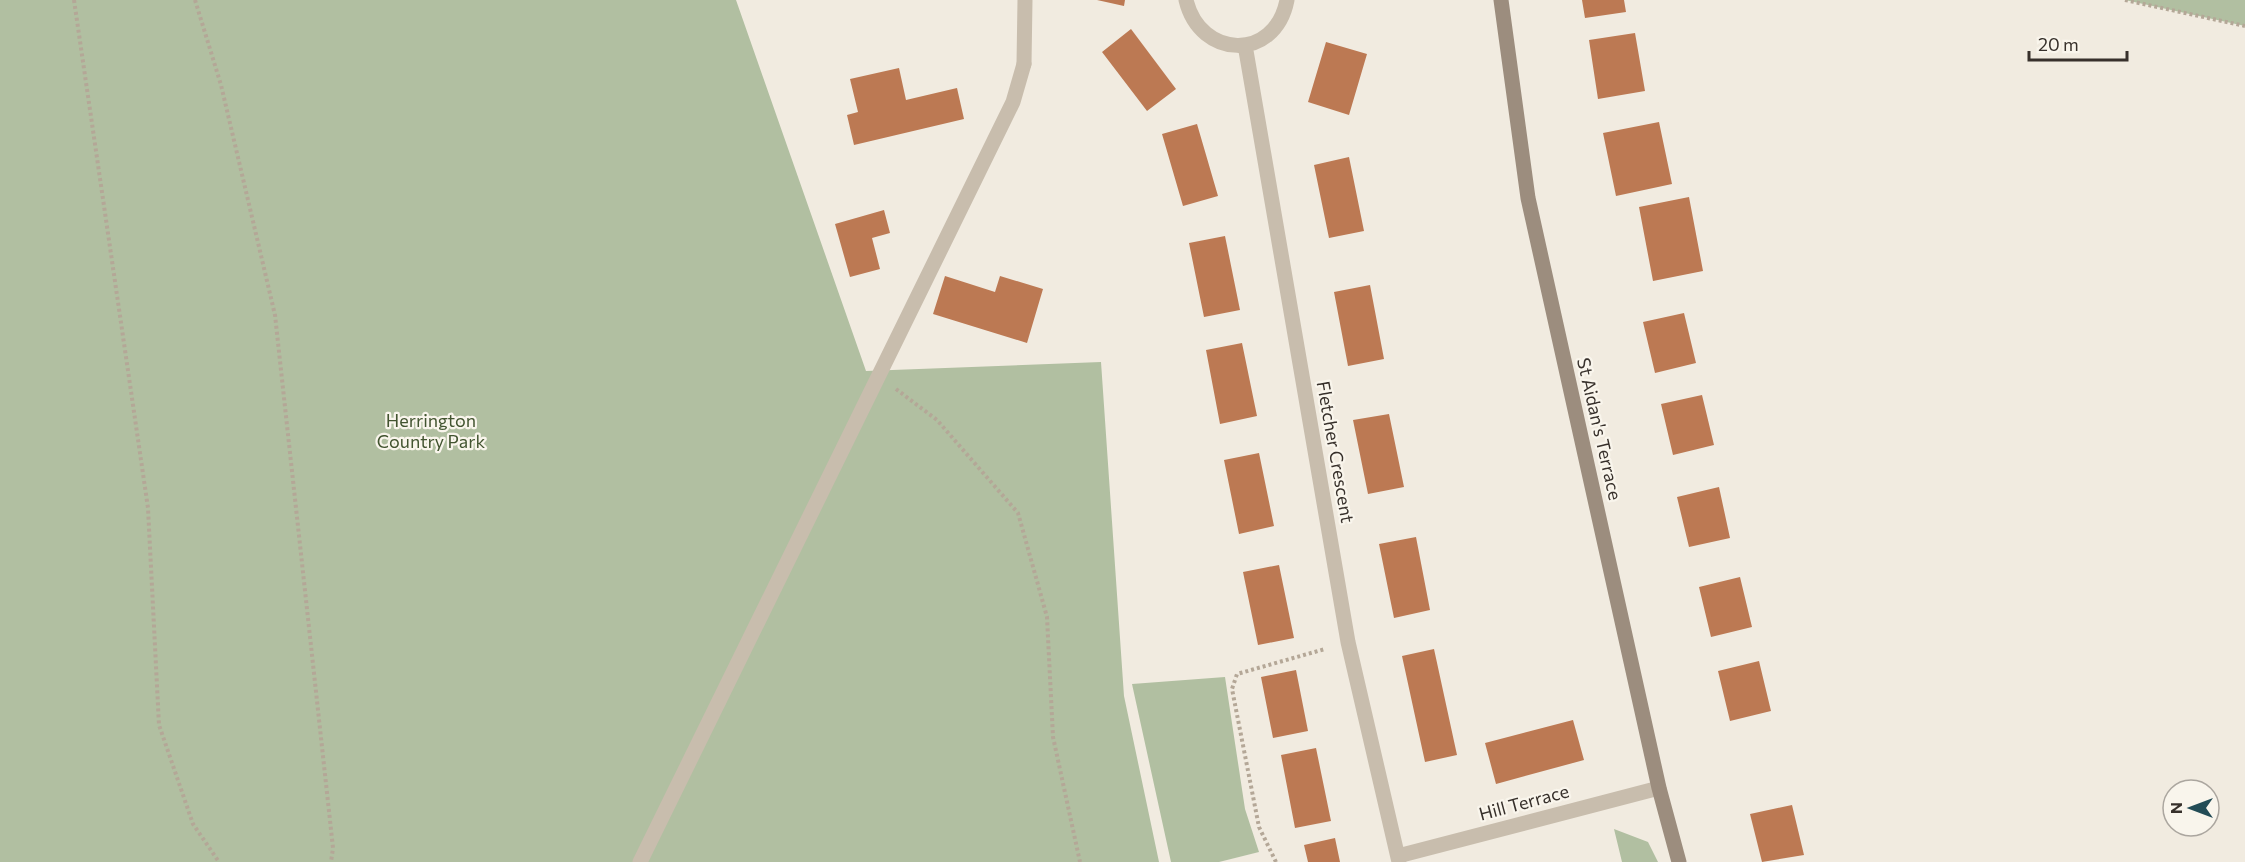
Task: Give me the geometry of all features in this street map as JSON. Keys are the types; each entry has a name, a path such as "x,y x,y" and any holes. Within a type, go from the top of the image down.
{"main road":[{"name":"St Aidan's Terrace","path":"1501,0 1528,198 1659,788 1679,862"}],"street":[{"path":"640,862 1013,102 1024,64 1025,0"},
{"path":"1186,0 1190,18 1201,32 1216,42 1245,45 1262,39 1275,28 1284,12 1287,0"},
{"name":"Fletcher Crescent","path":"1245,45 1348,642 1399,859"},
{"name":"Hill Terrace","path":"1399,859 1659,788"}],"path":[{"path":"75,0 148,508 159,725 193,824 219,862"},
{"path":"195,0 221,85 275,315 333,848 331,862"},
{"path":"2125,0 2245,26"},
{"path":"876,381 901,391 938,420 1018,513 1047,617 1053,737 1080,862"},
{"path":"1276,862 1259,827 1232,689 1234,681 1237,674 1348,642"}],"green space":[{"name":"Herrington Country Park","path":"0,0 736,0 866,371 1101,362 1124,696 1159,862 0,862"},
{"path":"2125,0 2245,0 2245,26"},
{"path":"1225,677 1245,809 1259,852 1219,862 1171,862 1132,684"},
{"path":"1614,829 1648,842 1658,862 1622,862"}],"building":[{"path":"1097,0 1125,0 1124,6"},
{"path":"1582,0 1624,0 1626,12 1585,18"},
{"path":"1131,29 1176,89 1147,111 1102,52"},
{"path":"1635,33 1645,91 1598,99 1589,40"},
{"path":"1326,42 1367,54 1349,115 1308,102"},
{"path":"899,68 906,100 957,88 964,119 854,145 847,115 858,112 850,79"},
{"path":"1659,122 1672,184 1616,196 1603,133"},
{"path":"1197,124 1218,196 1183,206 1162,134"},
{"path":"1349,157 1364,231 1329,238 1314,165"},
{"path":"1689,197 1703,271 1653,281 1639,207"},
{"path":"884,210 890,233 872,238 880,269 850,277 835,224"},
{"path":"1225,236 1240,310 1204,317 1189,243"},
{"path":"945,276 995,292 1000,276 1043,289 1027,343 933,314"},
{"path":"1370,285 1384,359 1348,366 1334,292"},
{"path":"1684,313 1696,363 1655,373 1643,322"},
{"path":"1242,343 1257,416 1220,424 1206,350"},
{"path":"1702,395 1714,445 1673,455 1661,404"},
{"path":"1389,414 1404,487 1368,494 1353,420"},
{"path":"1259,453 1274,526 1239,534 1224,460"},
{"path":"1719,487 1730,538 1689,547 1677,497"},
{"path":"1416,537 1430,610 1394,618 1379,544"},
{"path":"1279,565 1294,638 1258,645 1243,572"},
{"path":"1740,577 1752,627 1711,637 1699,587"},
{"path":"1434,649 1457,755 1425,762 1402,656"},
{"path":"1759,661 1771,711 1730,721 1718,671"},
{"path":"1296,670 1308,731 1273,738 1261,677"},
{"path":"1573,720 1584,760 1496,784 1485,743"},
{"path":"1316,748 1331,821 1295,828 1281,755"},
{"path":"1792,805 1804,855 1762,862 1750,814"},
{"path":"1335,838 1340,862 1308,862 1304,845"}]}
